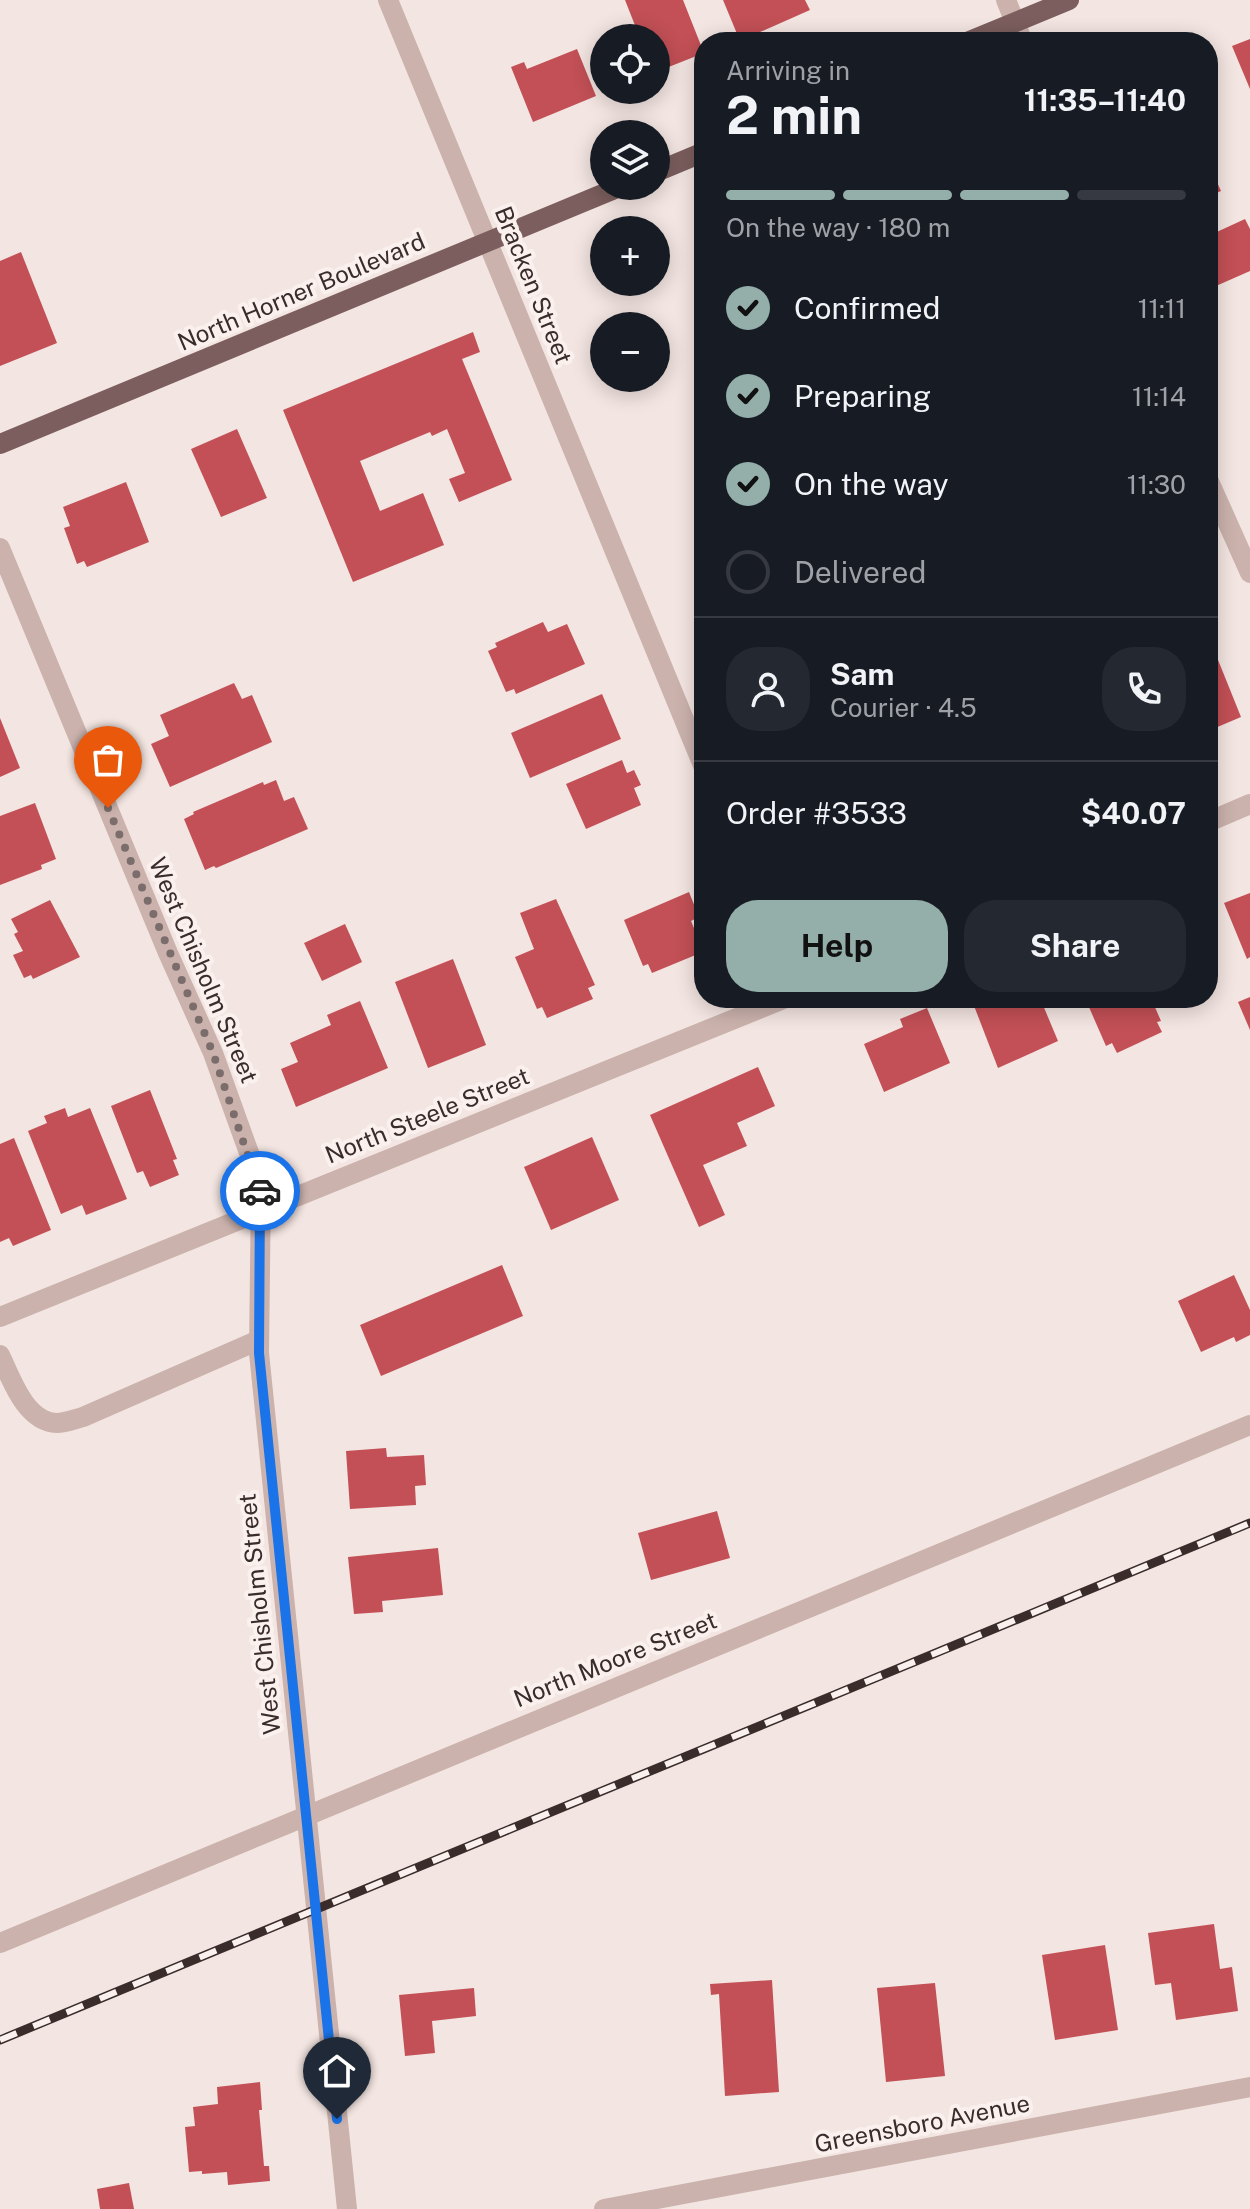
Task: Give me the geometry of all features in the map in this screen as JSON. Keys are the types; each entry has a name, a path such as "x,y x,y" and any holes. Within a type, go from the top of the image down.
{"main road":[{"path":"991,32 1069,0"},
{"path":"670,166 694,156"},
{"name":"North Horner Boulevard","path":"0,444 590,199"}],"street":[{"name":"Bracken Street","path":"388,0 694,744"},
{"path":"1006,0 1019,32"},
{"path":"1218,501 1250,573"},
{"name":"West Chisholm Street","path":"0,548 168,953 213,1053 261,1186 259,1340 347,2209"},
{"path":"1218,818 1250,804"},
{"name":"North Steele Street","path":"0,1317 761,1008"},
{"path":"0,1355 22,1400 41,1418 56,1423 83,1417 259,1340"},
{"name":"North Moore Street","path":"0,1943 1250,1425"},
{"name":"Greensboro Avenue","path":"604,2209 1250,2087"}],"building":[{"path":"625,0 683,0 696,32 694,57 670,66 670,24 634,24"},
{"path":"723,0 805,0 810,10 760,32 736,32"},
{"path":"1250,39 1250,89 1232,46"},
{"path":"577,49 590,81 590,98 533,122 511,67 524,62 527,69"},
{"path":"1245,219 1250,229 1250,271 1218,285 1218,231"},
{"path":"21,252 57,343 0,366 0,261"},
{"path":"473,332 480,352 462,359 512,480 459,502 449,479 465,473 447,429 432,436 430,432 360,461 380,511 423,493 444,545 353,582 283,410"},
{"path":"237,429 267,498 221,517 191,449"},
{"path":"126,482 149,542 87,567 84,561 77,564 64,528 70,526 63,507"},
{"path":"543,622 548,632 567,624 585,664 516,694 514,689 506,692 488,651 497,647 495,643"},
{"path":"1218,660 1241,717 1218,727"},
{"path":"234,683 242,699 252,695 272,742 170,787 151,744 169,736 160,715"},
{"path":"602,694 621,739 530,778 511,733"},
{"path":"0,718 20,768 0,777"},
{"path":"622,760 627,773 634,770 641,785 634,788 641,805 586,829 566,784"},
{"path":"276,780 284,801 294,797 308,829 205,870 184,819 193,812 263,782 264,785"},
{"path":"35,803 56,859 41,865 42,869 0,885 0,816"},
{"path":"689,892 694,904 694,920 691,921 694,956 652,973 648,964 643,966 624,920"},
{"path":"1250,893 1250,957 1247,959 1224,903"},
{"path":"556,899 595,985 588,988 593,999 547,1018 542,1007 537,1009 515,957 534,949 520,913"},
{"path":"50,900 80,957 33,979 31,975 24,978 13,955 23,951 14,934 18,932 11,919"},
{"path":"345,924 362,962 322,981 304,943"},
{"path":"453,959 486,1045 428,1068 395,982"},
{"path":"1250,997 1250,1030 1238,1002"},
{"path":"360,1001 388,1068 296,1107 281,1069 298,1062 290,1043 331,1025 327,1015"},
{"path":"927,1008 950,1063 884,1092 864,1044 903,1027 900,1019"},
{"path":"975,1008 1044,1008 1058,1041 998,1068"},
{"path":"1089,1008 1155,1008 1162,1032 1117,1053 1112,1043 1106,1046"},
{"path":"758,1067 775,1106 737,1123 747,1146 703,1165 725,1215 699,1227 650,1115"},
{"path":"150,1090 177,1159 173,1160 179,1175 150,1187 143,1171 137,1173 111,1106"},
{"path":"65,1108 68,1117 90,1108 127,1199 86,1215 82,1205 61,1214 28,1131 47,1123 44,1116"},
{"path":"592,1137 619,1200 551,1230 524,1167"},
{"path":"14,1138 51,1230 13,1246 9,1238 0,1242 0,1144"},
{"path":"502,1265 523,1316 381,1376 360,1325"},
{"path":"1234,1275 1250,1310 1250,1335 1236,1342 1234,1337 1201,1352 1178,1301"},
{"path":"386,1448 387,1457 424,1455 426,1485 415,1486 416,1505 350,1509 346,1451"},
{"path":"717,1511 730,1558 651,1580 638,1533"},
{"path":"438,1548 443,1595 382,1601 383,1612 354,1614 348,1557"},
{"path":"1214,1924 1220,1969 1232,1967 1238,2011 1176,2020 1171,1983 1155,1985 1148,1933"},
{"path":"1105,1945 1118,2030 1055,2040 1042,1955"},
{"path":"772,1980 779,2092 725,2096 719,1994 711,1995 710,1984"},
{"path":"935,1983 945,2076 886,2082 877,1988"},
{"path":"474,1988 476,2016 432,2021 435,2053 405,2056 399,1995"},
{"path":"260,2082 264,2166 269,2166 270,2181 228,2185 227,2172 189,2172 185,2127 195,2126 193,2107 218,2104 217,2087"},
{"path":"129,2183 134,2209 100,2209 97,2189"}],"railway":[{"path":"0,2040 1250,1523"}],"way so far":[{"path":"108,808 213,1053 261,1186 260,1191"}],"route":[{"path":"260,1191 259,1353 337,2119"}]}
